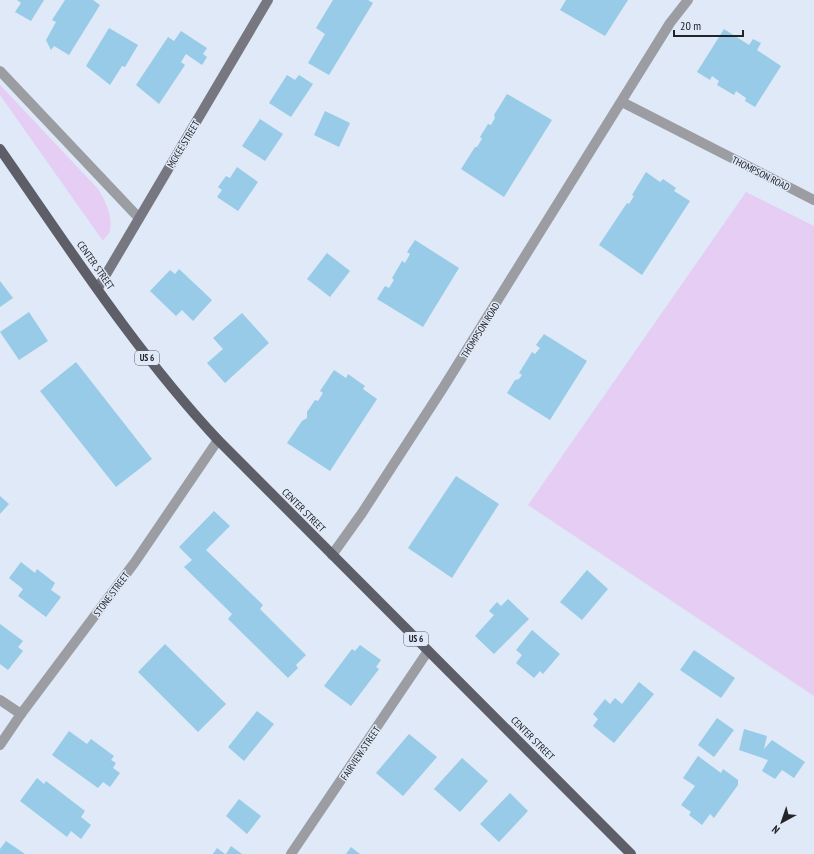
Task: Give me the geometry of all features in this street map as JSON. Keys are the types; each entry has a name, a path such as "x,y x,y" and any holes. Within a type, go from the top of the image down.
{"main road":[{"name":"MCKEE STREET","path":"98,288 268,0"},
{"name":"CENTER STREET","path":"0,148 164,379 218,440 631,854"}],"street":[{"name":"THOMPSON ROAD","path":"332,555 362,513 443,388 670,23 688,0"},
{"path":"0,71 139,218"},
{"name":"THOMPSON ROAD","path":"622,102 814,200"},
{"name":"STONE STREET","path":"0,745 21,714 135,562 218,440"},
{"name":"FAIRVIEW STREET","path":"291,854 428,651"},
{"path":"0,700 21,714"}],"shaded area":[{"path":"0,85 98,189 106,203 111,225 108,235 103,241 0,95"},
{"path":"746,192 814,226 814,696 528,505"}],"building":[{"path":"17,0 44,0 31,21 15,12 21,3"},
{"path":"65,0 93,0 100,5 69,55 54,46 51,50 46,40 56,22 52,20"},
{"path":"333,0 368,0 373,3 329,75 308,63 325,34 316,28"},
{"path":"566,0 628,0 605,36 560,10"},
{"path":"109,28 138,45 125,67 122,66 110,85 86,66"},
{"path":"724,29 749,45 753,39 761,43 757,50 781,66 755,107 745,101 746,98 736,91 734,95 717,85 719,81 712,76 710,80 697,72"},
{"path":"181,31 207,48 203,54 207,57 202,65 186,54 181,62 185,65 159,104 136,85 168,37 174,41"},
{"path":"287,75 295,80 299,75 313,84 291,117 269,103"},
{"path":"507,94 552,120 504,197 461,169 482,139 480,137 488,124 491,125 495,118 494,115"},
{"path":"325,111 350,123 339,147 314,135"},
{"path":"260,119 283,134 265,161 242,146"},
{"path":"237,167 258,182 238,211 217,197 222,190 218,187 226,176 230,178"},
{"path":"646,172 660,182 663,179 676,188 674,191 690,201 642,275 599,245 627,203 629,204 634,196 632,195"},
{"path":"415,240 459,268 423,327 377,299 385,286 389,288 394,280 392,278 402,261 405,263 410,254 407,252"},
{"path":"327,253 350,271 330,297 307,279"},
{"path":"179,269 212,300 193,321 182,310 176,316 150,291 170,270 175,274"},
{"path":"0,281 13,298 0,307"},
{"path":"29,312 48,341 19,360 0,332"},
{"path":"242,313 269,343 225,383 207,363 223,349 213,338"},
{"path":"544,334 587,361 550,420 507,393 515,380 519,379 522,375 519,373 532,352 535,354 540,348 536,345"},
{"path":"76,362 152,459 116,487 40,391"},
{"path":"334,370 346,378 348,374 365,386 363,389 377,399 330,471 287,443 302,421 307,418 307,412 315,400 318,401 323,393 320,391"},
{"path":"456,476 499,504 452,578 408,548"},
{"path":"0,496 9,504 0,514"},
{"path":"214,511 230,526 206,550 263,605 260,609 306,655 296,665 298,668 288,678 228,619 232,614 184,567 192,560 179,547"},
{"path":"21,562 35,573 37,569 55,583 51,590 61,597 46,617 18,596 23,589 9,578"},
{"path":"587,570 608,589 582,620 560,602"},
{"path":"508,599 529,619 494,654 475,636 494,615 489,611 497,602 501,606"},
{"path":"0,624 23,641 18,647 23,651 8,670 0,664"},
{"path":"532,630 560,654 543,674 540,671 534,678 516,663 522,655 516,650"},
{"path":"165,644 226,704 198,732 138,672"},
{"path":"360,645 381,660 376,667 379,669 351,706 324,686 352,649 355,651"},
{"path":"694,650 735,678 721,698 680,670"},
{"path":"639,682 654,694 614,743 593,726 598,719 593,714 605,699 610,704 615,698 622,704"},
{"path":"257,711 274,724 244,761 228,747"},
{"path":"717,718 734,730 714,757 698,745"},
{"path":"744,729 767,736 764,749 772,740 805,762 794,778 782,770 775,779 762,771 768,760 739,750"},
{"path":"69,731 87,744 91,739 114,756 111,760 116,763 113,768 120,773 110,787 103,782 98,788 52,755"},
{"path":"409,734 437,757 403,796 376,773"},
{"path":"698,756 721,773 723,769 738,780 738,785 714,818 710,814 702,825 689,815 691,812 681,805 695,786 683,778"},
{"path":"462,758 488,781 460,812 434,789"},
{"path":"37,778 44,784 46,781 85,811 81,817 91,825 81,839 71,831 67,837 20,801"},
{"path":"510,793 528,811 499,842 480,824"},
{"path":"239,799 261,816 247,834 226,816"},
{"path":"6,841 25,854 0,854 0,849"},
{"path":"231,846 242,854 226,854"},
{"path":"351,847 360,854 346,854"},
{"path":"217,848 225,854 213,854"}]}
